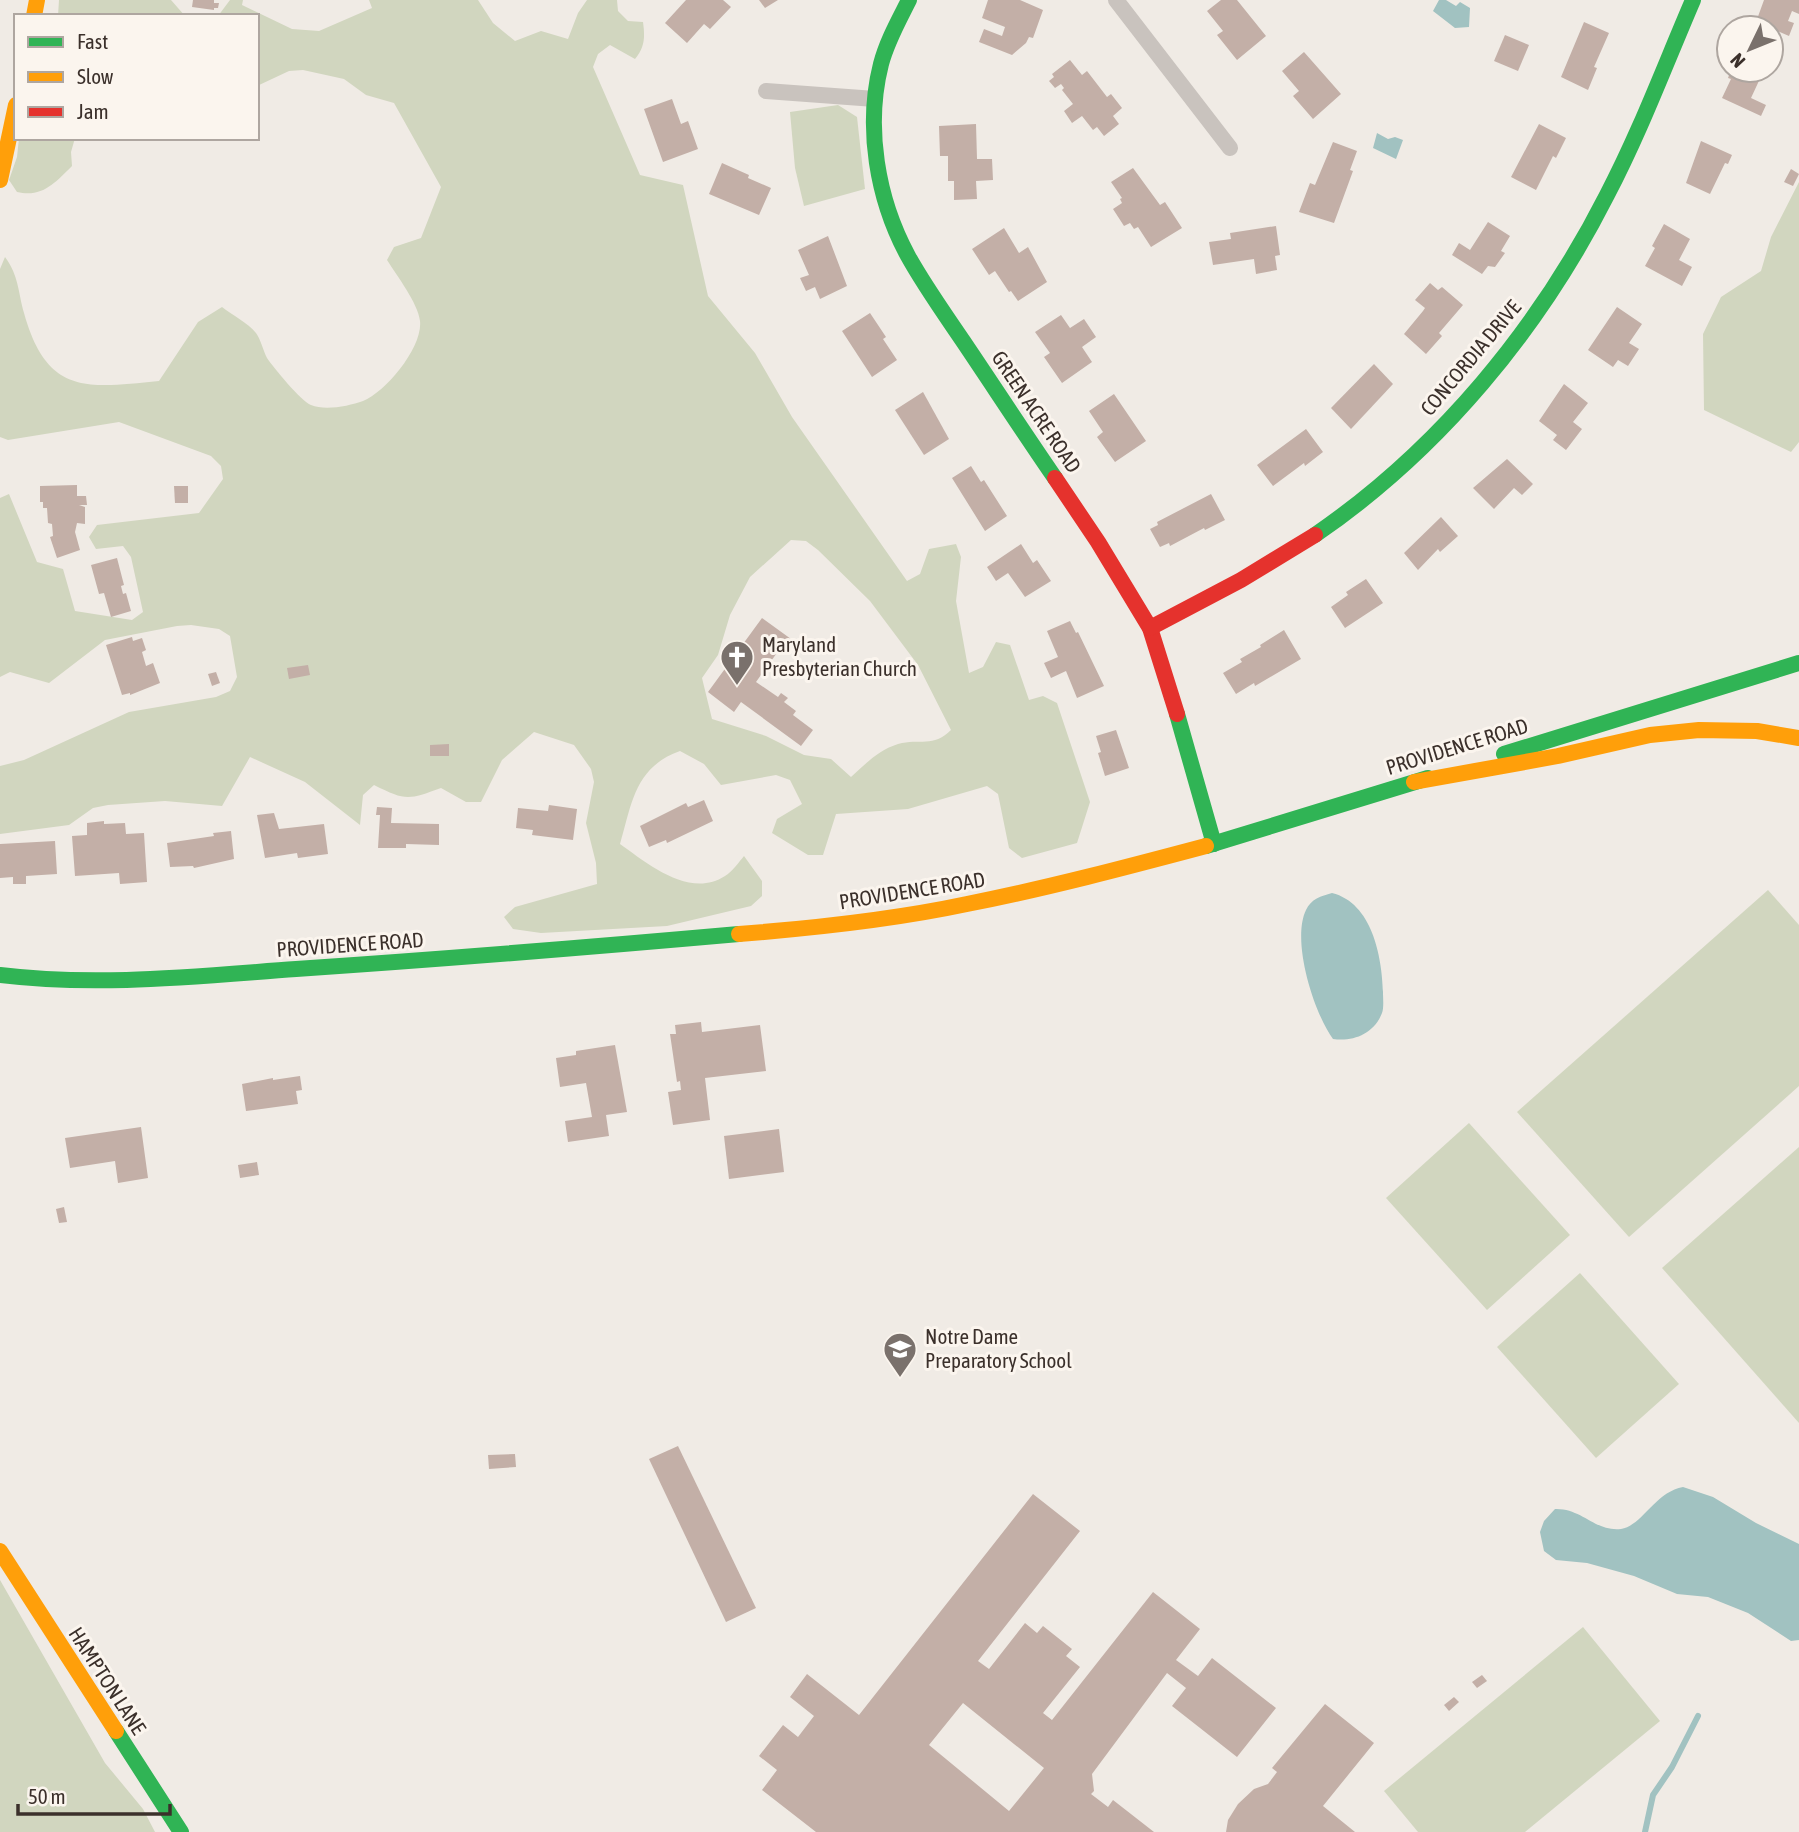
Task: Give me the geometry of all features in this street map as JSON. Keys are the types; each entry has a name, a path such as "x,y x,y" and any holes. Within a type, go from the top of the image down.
{"main road":[{"name":"GREEN ACRE ROAD","path":"909,0 894,29 882,63 875,99 877,163 887,205 903,247 927,288 1098,542 1150,628 1214,844"},
{"name":"CONCORDIA DRIVE","path":"1150,628 1270,564 1330,524 1381,484 1432,436 1481,383 1527,329 1584,239 1607,196 1693,0"},
{"path":"0,180 14,114"},
{"name":"PROVIDENCE ROAD","path":"0,975 32,979 133,980 499,955 761,934 965,905 1082,879 1214,844 1799,663"},
{"path":"1414,782 1558,756 1650,735 1699,730 1757,731 1799,738"},
{"name":"HAMPTON LANE","path":"0,1551 181,1832"}],"street":[{"path":"1116,0 1230,148"},
{"path":"766,91 875,99"}],"green space":[{"path":"59,0 171,0 183,14 58,14"},
{"path":"230,0 243,0 242,5 292,29 319,31 372,8 369,0 478,0 493,23 515,41 541,31 568,39 578,13 587,0 617,0 618,11 628,21 643,22 644,42 635,59 610,45 598,54 593,67 640,175 683,185 708,296 755,353 792,417 907,581 920,574 929,549 956,544 961,557 956,601 969,673 983,667 996,642 1010,645 1029,700 1043,696 1057,703 1090,802 1077,843 1022,858 1009,848 998,794 987,786 908,809 836,814 823,855 808,855 772,833 777,819 802,804 790,780 776,775 721,785 704,764 680,751 665,758 644,777 632,801 620,844 656,869 698,884 725,876 744,856 762,881 762,896 751,906 667,926 541,933 513,929 504,917 515,907 597,884 596,863 586,823 594,782 591,769 574,745 534,732 502,760 481,802 466,802 441,788 407,797 374,785 363,795 360,825 305,782 250,757 222,806 165,801 108,805 93,808 69,825 0,834 0,766 24,760 129,712 216,697 230,691 237,677 230,636 219,629 191,625 105,640 49,683 10,672 0,677 0,498 9,494 37,562 63,569 75,611 132,620 143,612 131,557 123,546 96,549 89,537 97,525 199,513 223,479 221,466 211,456 119,422 8,440 0,437 0,269 5,257 16,278 33,340 45,360 58,373 74,381 111,385 159,381 198,322 222,307 256,333 267,358 306,402 323,408 344,406 372,396 392,379 416,343 420,321 418,314 387,260 394,247 421,238 441,187 394,103 366,95 344,79 303,70 289,71 259,85 259,14 220,14","holes":["791,540 806,541 870,601 918,665 951,730 932,741 906,742 891,747 851,777 831,759 804,755 766,736 712,719 702,678 718,655 730,615 750,577"]},
{"path":"838,105 857,117 865,189 804,206 795,168 790,112"},
{"path":"19,140 74,140 71,152 72,166 41,191 17,192 9,180 17,157"},
{"path":"1799,182 1799,442 1791,452 1704,410 1703,334 1721,297 1761,271 1771,237"},
{"path":"1768,890 1799,925 1799,1086 1629,1237 1517,1112"},
{"path":"1469,1123 1570,1235 1487,1310 1386,1198"},
{"path":"1799,1147 1799,1423 1662,1268"},
{"path":"1580,1273 1679,1384 1596,1458 1497,1347"},
{"path":"0,1580 105,1763 143,1809 155,1832 0,1832"},
{"path":"1583,1627 1660,1721 1525,1832 1418,1832 1384,1791"}],"water":[{"path":"1439,0 1446,0 1456,6 1460,2 1470,8 1469,27 1455,28 1433,11"},
{"path":"1377,133 1388,139 1395,137 1403,140 1396,159 1373,148"},
{"path":"1332,893 1346,899 1365,919 1377,947 1382,978 1383,1008 1378,1020 1362,1035 1341,1040 1333,1039 1312,995 1301,940 1302,923 1308,906 1320,897"},
{"path":"1683,1487 1713,1497 1756,1523 1799,1544 1799,1640 1791,1641 1748,1613 1708,1597 1677,1594 1634,1576 1587,1563 1556,1560 1544,1551 1540,1532 1544,1521 1555,1509 1573,1512 1604,1527 1621,1529 1636,1522 1664,1495"}],"building":[{"path":"193,0 214,0 214,3 219,3 218,8 214,10 192,7"},
{"path":"686,0 723,0 731,7 710,29 704,24 687,43 665,23"},
{"path":"759,0 778,0 765,8"},
{"path":"988,0 1020,0 1043,10 1033,38 1029,37 1012,55 979,42 984,29 1002,36 1005,27 982,18"},
{"path":"1221,0 1237,0 1266,36 1237,60 1217,35 1223,31 1207,11"},
{"path":"1764,0 1799,0 1799,14 1792,11 1788,21 1794,23 1789,36 1785,34 1785,14 1759,14"},
{"path":"1584,22 1609,33 1594,67 1597,68 1588,90 1561,77"},
{"path":"1505,35 1529,45 1518,71 1494,61"},
{"path":"1304,52 1341,94 1313,119 1293,96 1299,91 1282,71"},
{"path":"1070,60 1082,75 1087,71 1107,97 1111,94 1122,108 1113,116 1119,124 1104,136 1097,127 1093,130 1082,116 1072,123 1064,111 1073,104 1062,90 1064,88 1061,84 1055,88 1049,81 1054,77 1052,74"},
{"path":"1729,84 1758,84 1751,98 1766,105 1761,116 1722,98"},
{"path":"672,99 681,124 688,121 698,149 663,162 644,109"},
{"path":"976,124 977,159 992,159 993,180 976,181 977,199 954,200 954,181 948,181 948,156 940,156 939,126"},
{"path":"1539,124 1566,138 1556,158 1553,156 1536,190 1511,177"},
{"path":"1701,141 1732,155 1728,164 1725,163 1710,194 1686,183"},
{"path":"1333,142 1357,151 1350,170 1353,171 1334,223 1299,212 1310,183 1315,185"},
{"path":"722,163 771,188 759,215 709,194"},
{"path":"1133,168 1160,205 1165,202 1182,228 1151,247 1138,227 1134,229 1130,223 1124,226 1113,209 1122,203 1122,198 1111,182"},
{"path":"1791,169 1799,174 1793,186 1784,182"},
{"path":"1488,222 1510,236 1501,251 1505,253 1495,267 1488,266 1482,274 1452,255 1459,243 1470,250"},
{"path":"1664,224 1690,239 1679,260 1692,267 1682,286 1645,266"},
{"path":"1276,226 1280,255 1275,256 1277,270 1256,274 1254,259 1213,265 1209,242 1231,239 1230,233"},
{"path":"1004,228 1019,253 1028,247 1047,282 1018,301 995,271 989,275 972,249"},
{"path":"828,236 847,286 820,299 815,287 806,291 800,278 809,275 798,250"},
{"path":"1430,283 1438,290 1442,287 1463,305 1439,333 1442,336 1426,354 1404,334 1425,308 1415,300"},
{"path":"1617,307 1642,324 1629,343 1639,349 1628,366 1618,360 1613,367 1588,350"},
{"path":"870,313 897,360 872,377 842,331"},
{"path":"1061,315 1070,328 1084,319 1096,337 1082,347 1092,362 1062,383 1044,357 1050,353 1035,332"},
{"path":"1374,364 1393,384 1351,429 1331,408"},
{"path":"1564,384 1588,403 1573,422 1582,429 1566,450 1553,440 1557,435 1539,421"},
{"path":"923,392 949,439 924,455 895,410"},
{"path":"1114,394 1146,441 1115,462 1097,437 1103,432 1089,411"},
{"path":"1306,429 1323,452 1273,486 1257,465"},
{"path":"1507,459 1533,484 1522,495 1514,488 1494,509 1473,488"},
{"path":"971,466 981,482 984,480 1007,516 985,531 952,478"},
{"path":"77,485 77,496 86,496 87,505 79,505 85,507 85,524 77,523 75,532 80,550 57,558 50,537 53,536 52,524 48,523 47,508 43,508 43,502 40,502 40,486"},
{"path":"174,486 188,486 188,503 175,503"},
{"path":"1211,494 1225,520 1170,546 1169,543 1160,547 1150,529 1158,525 1157,522"},
{"path":"1441,517 1458,536 1440,552 1438,549 1418,570 1404,553"},
{"path":"1021,544 1033,563 1037,560 1051,581 1025,597 1008,573 996,581 987,567"},
{"path":"117,558 124,585 121,586 123,594 126,593 131,611 111,617 104,593 99,594 91,565"},
{"path":"1366,579 1383,603 1345,628 1331,607 1348,595 1346,592"},
{"name":"Maryland Presbyterian Church","path":"762,618 791,639 781,652 779,650 756,682 778,697 781,693 788,698 784,702 796,711 793,715 813,730 801,746 741,702 734,712 708,692"},
{"path":"1070,621 1104,686 1077,698 1066,671 1051,678 1044,663 1058,657 1047,631"},
{"path":"1284,630 1301,659 1236,694 1223,673"},
{"path":"132,637 133,641 142,638 146,650 142,652 146,666 153,663 160,683 130,695 122,695 106,645"},
{"path":"308,665 310,675 289,679 287,668"},
{"path":"216,672 220,683 212,686 208,674"},
{"path":"1116,730 1129,768 1105,776 1096,736"},
{"path":"449,744 449,756 430,756 430,745"},
{"path":"704,800 713,821 667,843 666,840 649,847 640,826 686,803 688,807"},
{"path":"549,805 577,809 573,840 532,835 533,830 516,828 518,808 548,811"},
{"path":"377,807 392,808 391,823 439,824 439,845 406,844 406,848 378,848 380,815 376,815"},
{"path":"274,813 279,829 324,824 328,854 298,858 297,853 265,858 257,815"},
{"path":"104,821 104,824 125,823 126,834 144,833 147,882 120,884 119,873 75,876 72,836 87,835 87,823"},
{"path":"231,831 234,859 194,868 170,867 167,843"},
{"path":"55,841 57,874 26,876 26,884 13,884 13,877 0,878 0,844"},
{"path":"701,1022 702,1032 760,1025 766,1071 705,1078 710,1120 673,1125 668,1092 681,1090 680,1081 677,1082 670,1034 676,1034 675,1025"},
{"path":"615,1045 627,1112 606,1115 609,1136 568,1142 565,1121 592,1117 586,1083 560,1087 556,1058 576,1055 576,1051"},
{"path":"300,1076 302,1090 296,1091 298,1104 246,1111 242,1084"},
{"path":"141,1127 148,1178 118,1183 115,1161 70,1168 65,1138"},
{"path":"779,1129 784,1172 729,1179 724,1136"},
{"path":"257,1162 259,1175 240,1178 238,1165"},
{"path":"64,1207 67,1222 59,1223 56,1209"},
{"path":"678,1446 756,1608 726,1622 649,1459"},
{"path":"515,1454 516,1467 489,1469 488,1455"},
{"path":"1033,1494 1080,1531 978,1661 989,1669 1025,1623 1037,1633 1043,1626 1072,1649 1066,1656 1080,1667 1043,1713 1052,1720 1153,1592 1200,1629 1176,1660 1198,1676 1212,1658 1276,1708 1237,1757 1172,1706 1186,1688 1167,1673 1092,1774 1094,1791 1091,1794 1108,1807 1113,1800 1154,1832 816,1832 762,1790 777,1770 759,1756 783,1725 798,1737 814,1716 790,1697 807,1674 859,1715","holes":["963,1703 1044,1768 1009,1811 929,1745"]},
{"path":"1482,1675 1487,1681 1477,1688 1472,1682"},
{"path":"1454,1697 1459,1702 1449,1711 1444,1705"},
{"path":"1325,1704 1374,1743 1323,1806 1355,1832 1226,1832 1228,1820 1238,1804 1254,1789 1268,1784 1277,1772 1272,1768"}],"waterway":[{"path":"1645,1832 1653,1795 1672,1767 1698,1716"}],"traffic: fast":[{"path":"909,0 886,47 876,88 874,137 888,211 921,278 1055,478"},
{"path":"1315,535 1403,465 1444,425 1482,383 1550,293 1580,245 1619,171 1693,0"},
{"path":"1504,754 1799,663"},
{"path":"1177,714 1214,844"},
{"path":"1206,846 1428,778"},
{"path":"0,975 74,980 185,977 739,934"},
{"path":"116,1731 181,1832"}],"traffic: slow":[{"path":"34,14 37,0"},
{"path":"0,180 14,114"},
{"path":"1414,782 1558,756 1650,735 1699,730 1757,731 1799,738"},
{"path":"739,934 854,923 939,910 1057,884 1206,846"},
{"path":"0,1551 116,1731"}],"traffic: jam":[{"path":"1055,478 1150,628 1177,714"},
{"path":"1150,628 1241,580 1315,535"}],"place":[{"name":"Maryland Presbyterian Church","path":"737,687"},
{"name":"Notre Dame Preparatory School","path":"900,1379"}]}
